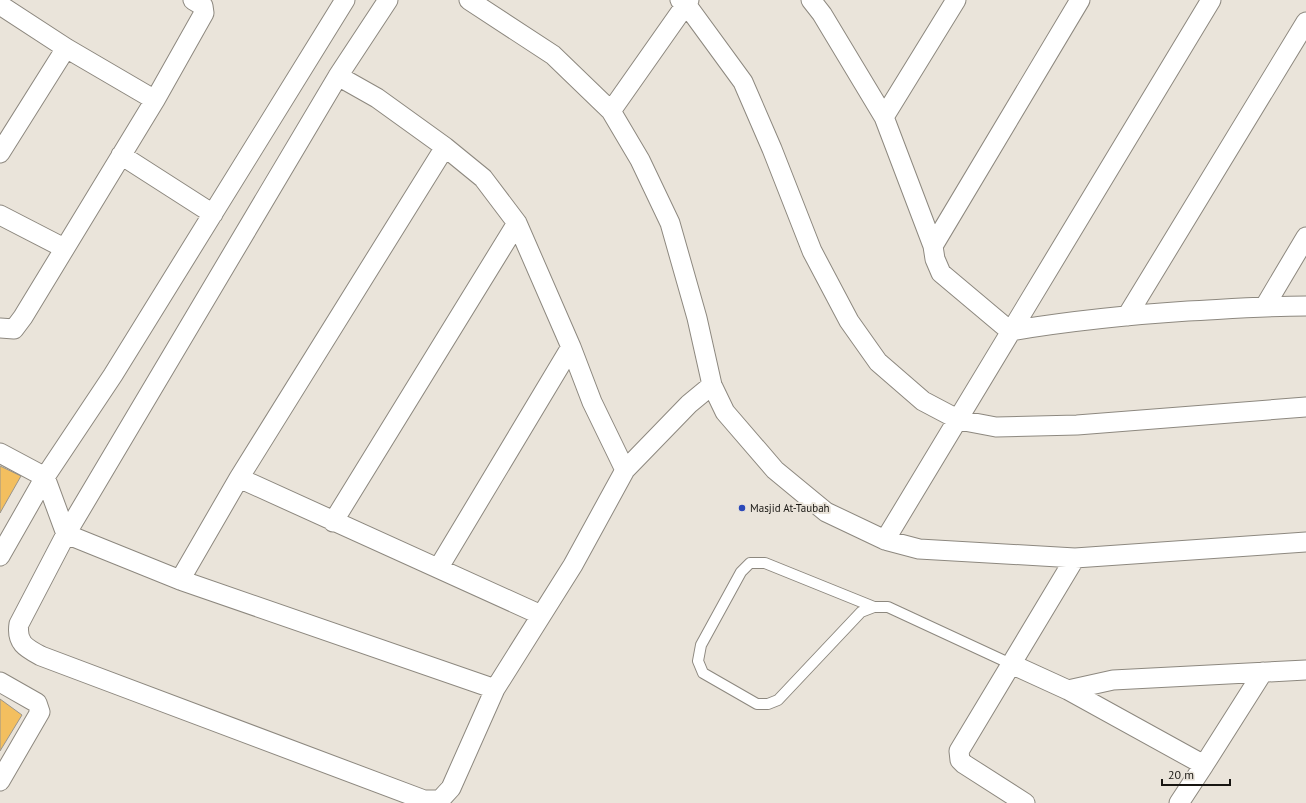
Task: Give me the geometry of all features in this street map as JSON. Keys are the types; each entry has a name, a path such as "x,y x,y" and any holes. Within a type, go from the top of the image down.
{"street":[{"path":"0,328 14,329 23,317 155,100 204,13 203,6 193,0"},
{"path":"0,556 45,477 113,375 345,0"},
{"path":"388,0 338,76 66,534 19,624 17,633 20,641 27,648 41,656 424,800 440,800 451,788 495,689 573,565 625,470 689,404 712,385"},
{"path":"469,0 553,56 611,111 640,160 670,223 697,318 712,385 725,412 775,470 826,512 885,540 919,549 1075,558 1306,542"},
{"path":"884,117 956,0"},
{"path":"934,246 1080,0"},
{"path":"885,540 959,420 1010,331 1211,0"},
{"path":"611,111 685,1 743,82 772,149 812,251 849,321 878,362 923,401 959,420 996,427 1077,425 1306,407"},
{"path":"821,5 884,117 934,246 935,259 941,273 1010,331 1050,324 1127,316 1266,306 1306,306"},
{"path":"3,12 155,100"},
{"path":"1127,316 1306,22"},
{"path":"0,153 66,48"},
{"path":"338,76 376,98 445,147 483,178 517,223 571,347 592,402 625,470"},
{"path":"180,580 239,478 445,147"},
{"path":"121,156 213,214"},
{"path":"0,215 64,248"},
{"path":"333,522 517,223"},
{"path":"1266,306 1306,237"},
{"path":"439,568 571,347"},
{"path":"0,453 45,477 66,534 180,580 495,689"},
{"path":"239,478 333,522 439,568 541,615"},
{"path":"1025,803 1004,798 960,760 959,751 1075,558"},
{"path":"1011,664 1068,690 1204,765"},
{"path":"1068,690 1113,680 1306,670"},
{"path":"1179,803 1263,672"},
{"path":"0,682 37,703 40,712 0,781"}],"lane":[{"path":"874,607 765,562 750,563 741,572 701,645 698,660 703,673 757,704 768,704 778,700 861,612 874,607 888,607 1011,664"}],"building":[{"path":"0,466 21,476 0,513"},
{"path":"0,699 22,715 0,751"}],"place":[{"name":"Masjid At-Taubah","path":"742,508"}]}
